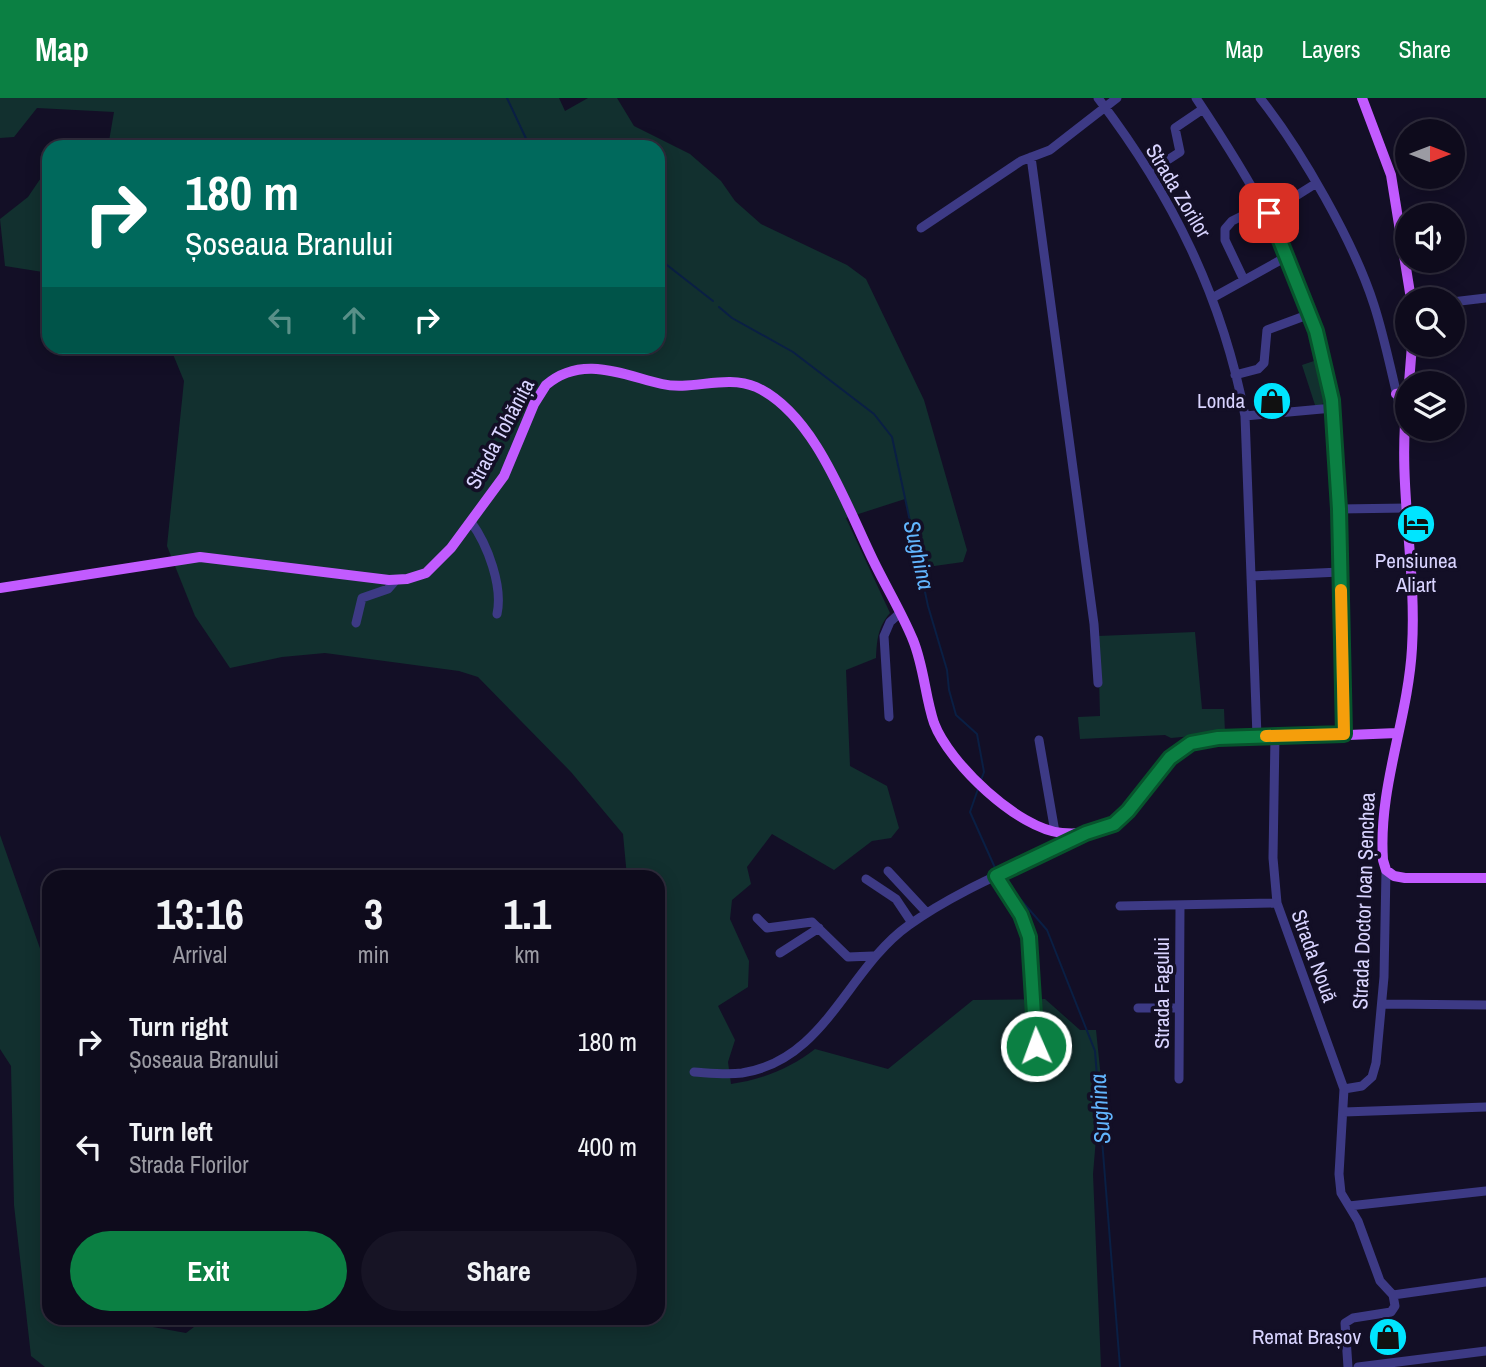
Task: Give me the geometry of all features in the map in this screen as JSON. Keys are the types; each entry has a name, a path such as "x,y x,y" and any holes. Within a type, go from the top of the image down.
{"main road":[{"path":"1362,98 1382,146 1393,184 1409,287"},
{"name":"Strada Tohănița","path":"0,588 200,557 395,580 412,578 432,569 471,523 512,461 540,391 558,376 596,368 619,371 671,386 742,383 772,397 807,434 826,465 900,613 919,657 937,731 951,751 981,784 1026,822 1055,832 1086,833"},
{"name":"Strada Doctor Ioan Șenchea","path":"1385,870 1385,796 1413,636 1405,441"},
{"path":"1086,833 1106,828 1121,818 1170,758 1184,747 1208,739 1397,733"},
{"path":"1385,870 1394,876 1405,878 1486,878"}],"street":[{"name":"Strada Zorilor","path":"1098,98 1149,172 1179,222 1214,297 1235,375 1245,416 1257,736"},
{"path":"921,228 1031,157 1050,150 1118,98"},
{"path":"1196,98 1266,209 1288,256 1323,352 1333,408 1339,509 1344,734"},
{"path":"1260,98 1284,131 1340,227 1366,284 1395,372"},
{"path":"1149,172 1180,152 1175,128 1203,109"},
{"path":"1031,157 1094,624 1098,683"},
{"path":"1244,281 1225,240 1225,229 1232,221 1266,209 1315,184"},
{"path":"1214,297 1288,256"},
{"path":"1465,300 1486,298"},
{"path":"1235,375 1258,369 1264,363 1265,334 1269,328 1310,314"},
{"path":"1245,416 1333,408"},
{"path":"1339,509 1407,508"},
{"path":"471,523 482,541 497,587 497,614"},
{"path":"1252,576 1340,572"},
{"path":"356,623 362,598 388,589 395,580"},
{"path":"889,717 884,636 890,622 900,613"},
{"name":"Strada Nouă","path":"1275,736 1273,871 1277,903 1344,1089 1339,1184 1380,1281 1393,1295"},
{"path":"1039,740 1055,832"},
{"path":"694,1072 746,1072 766,1066 797,1049 822,1028 873,956 912,923 966,889 1086,833"},
{"name":"Strada Doctor Ioan Șenchea","path":"1344,1089 1362,1086 1372,1077 1381,1004 1385,870"},
{"path":"888,871 927,913"},
{"path":"996,876 1021,915 1029,937 1036,1046"},
{"path":"866,879 896,899 912,923"},
{"name":"Strada Fagului","path":"1120,906 1180,907 1277,903"},
{"name":"Strada Fagului","path":"1179,1079 1180,907"},
{"path":"757,918 767,928 802,921 819,928 848,957 873,956"},
{"path":"779,953 819,928"},
{"path":"1381,1004 1486,1004"},
{"path":"1138,1008 1179,1008"},
{"path":"1344,1112 1486,1107"},
{"path":"1349,1206 1486,1191"},
{"path":"1348,1367 1345,1323 1353,1318 1391,1312 1395,1306 1393,1295 1486,1282"},
{"path":"1358,1367 1486,1351"}],"green space":[{"path":"0,98 559,98 565,111 588,98 617,98 634,126 662,140 109,140 114,112 37,108 14,137 0,138"},
{"path":"665,142 690,154 721,181 735,201 761,224 847,265 866,279 924,400 967,550 963,562 920,568 905,499 846,518 890,613 879,634 876,658 846,670 850,766 887,786 899,828 891,838 872,841 834,870 772,834 747,867 751,884 732,900 730,919 749,961 748,987 718,1006 735,1040 728,1062 731,1084 775,1072 815,1049 888,1069 973,1000 1045,999 1080,1030 1096,1030 1101,1078 1093,1174 1101,1367 45,1367 31,1356 14,1205 11,1066 0,1049 0,835 42,954 42,1325 142,1325 186,1333 197,1325 665,1325 665,870 626,870 623,834 571,772 478,677 459,671 325,653 282,657 230,668 195,616 167,546 184,381 173,354 665,354"},
{"path":"42,176 42,272 5,266 0,219 28,197"},
{"path":"1317,360 1328,396 1321,406 1315,405 1302,365"},
{"path":"1195,632 1202,709 1224,709 1225,733 1171,738 1165,735 1080,739 1078,717 1100,716 1098,636"}],"waterway":[{"name":"Sughina","path":"507,98 527,140"},
{"name":"Sughina","path":"665,263 713,301"},
{"name":"Sughina","path":"719,307 732,318 793,352 874,414 892,437 928,606 947,670 949,690 956,715 977,734 984,772 981,780"},
{"name":"Sughina","path":"978,789 970,812 996,870"},
{"name":"Sughina","path":"1002,878 1047,930 1095,1051 1120,1367"}],"slow traffic":[{"path":"1266,736 1344,734 1341,590"}],"place":[{"name":"Londa","path":"1272,401"},
{"name":"Pensiunea Aliart","path":"1416,524"},
{"name":"Remat Brașov","path":"1388,1337"}],"route":[{"path":"1036,1046 1029,937 1021,915 996,876 1086,833 1114,824 1128,811 1170,758 1191,743 1218,738 1344,734 1339,509 1332,400 1327,369 1316,331 1269,213"}]}
